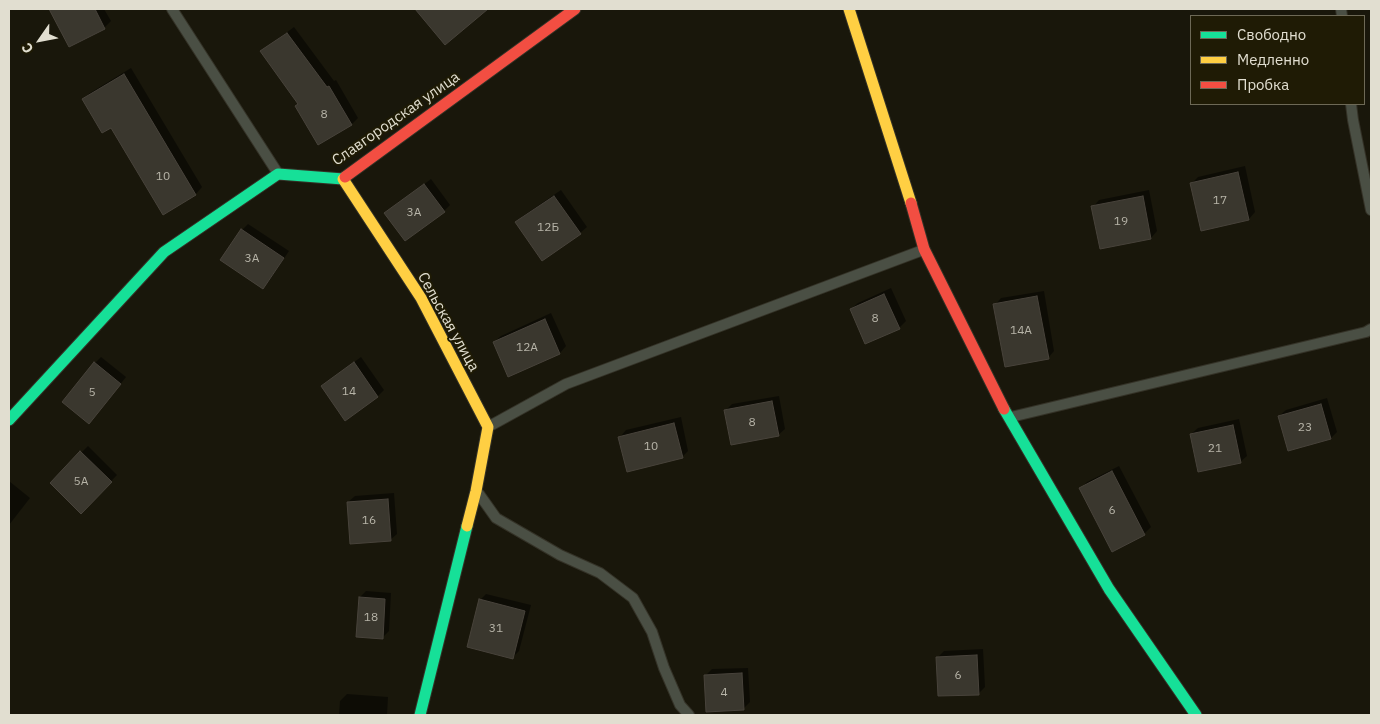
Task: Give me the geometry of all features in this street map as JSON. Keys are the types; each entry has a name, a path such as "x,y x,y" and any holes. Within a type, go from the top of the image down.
{"street":[{"name":"Славгородская улица","path":"278,174 342,179 575,9"},
{"path":"849,9 908,192 924,249 1008,418 1110,589 1196,715"},
{"path":"9,420 164,252 278,174"},
{"name":"Сельская улица","path":"342,179 421,298 488,427"},
{"path":"420,715 476,490 488,427"}],"lane":[{"path":"172,9 278,174"},
{"path":"1351,105 1371,210"},
{"path":"488,427 566,384 924,249"},
{"path":"1008,418 1366,332 1371,329"},
{"path":"476,490 496,518 560,555 600,573 633,598 652,632 664,668 680,705 689,715"}],"building":[{"path":"49,9 95,9 105,29 69,47"},
{"path":"415,9 488,9 445,45"},
{"path":"287,33 327,87 329,86 352,125 318,145 295,106 298,104 260,51"},
{"path":"124,74 196,195 163,215 111,128 102,133 82,99"},
{"path":"1238,172 1249,220 1201,231 1190,183"},
{"path":"424,184 445,212 405,241 384,213"},
{"path":"554,196 581,234 542,261 515,222"},
{"path":"1143,196 1151,239 1100,249 1091,206"},
{"path":"241,229 284,258 263,289 220,260"},
{"path":"884,294 900,329 865,344 850,309"},
{"path":"1037,296 1049,359 1005,367 993,304"},
{"path":"545,319 560,354 508,377 493,342"},
{"path":"94,362 121,384 89,424 62,402"},
{"path":"354,362 378,397 345,421 321,386"},
{"path":"772,401 779,436 731,445 724,410"},
{"path":"1321,404 1331,439 1288,451 1278,416"},
{"path":"674,423 683,458 627,472 618,437"},
{"path":"1233,425 1241,463 1198,472 1190,434"},
{"path":"80,451 112,482 81,514 50,483"},
{"path":"1112,471 1145,535 1112,552 1079,488"},
{"path":"388,499 391,541 350,544 347,502"},
{"path":"359,597 385,599 383,639 356,637"},
{"path":"479,599 525,611 513,659 467,647"},
{"path":"977,655 979,695 938,696 936,657"},
{"path":"742,673 744,710 706,712 704,675"}],"traffic: fast":[{"path":"9,420 164,252 278,174 343,179 345,177"},
{"path":"1004,409 1109,589 1196,715"},
{"path":"420,715 467,526"}],"traffic: slow":[{"path":"849,9 911,203"},
{"path":"343,179 421,298 488,427 476,491 467,526"}],"traffic: jam":[{"path":"345,177 575,9"},
{"path":"911,203 924,249 1004,409"}]}
